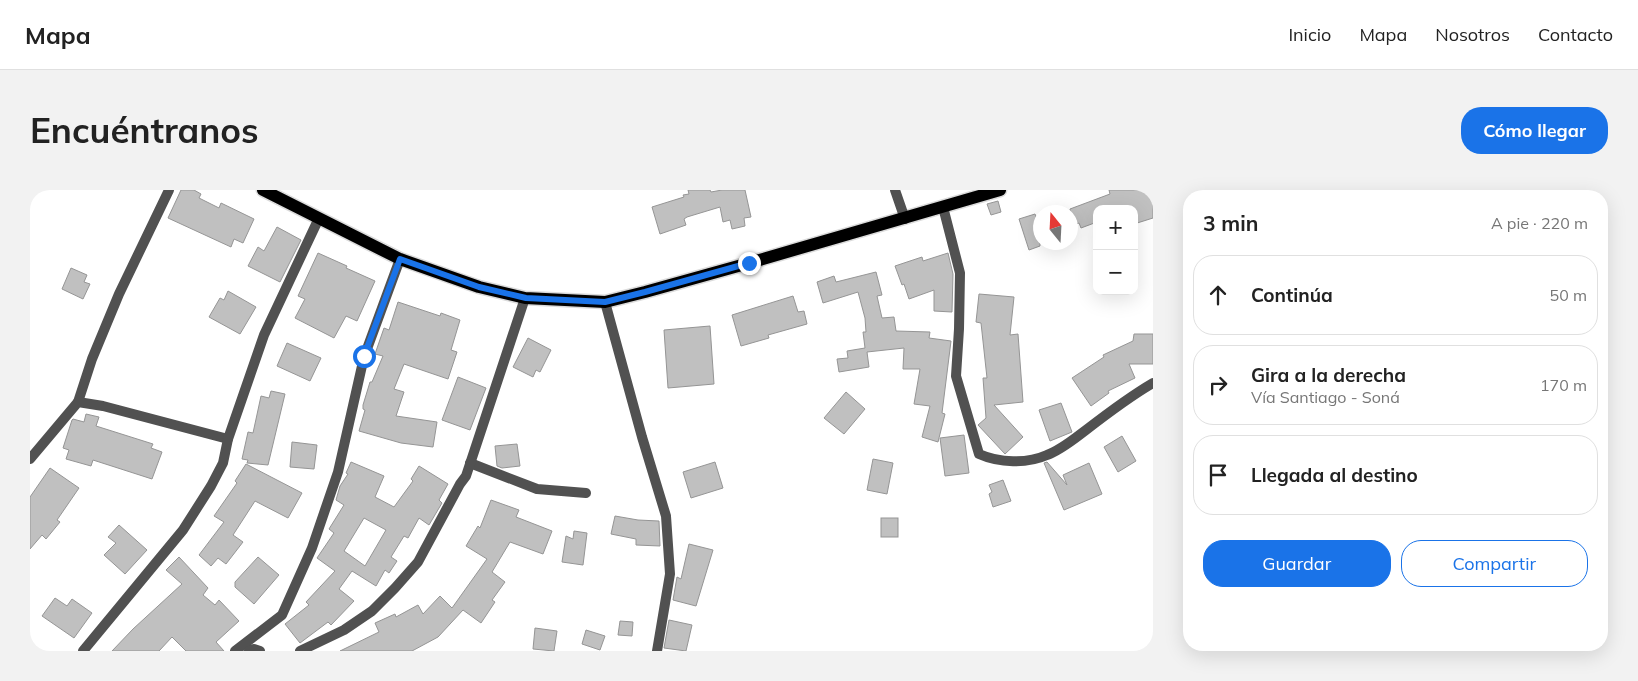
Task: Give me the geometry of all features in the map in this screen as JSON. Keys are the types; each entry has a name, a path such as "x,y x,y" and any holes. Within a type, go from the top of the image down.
{"main road":[{"path":"263,190 400,259 479,287 526,298 605,302 905,219 1000,190"}],"street":[{"path":"30,459 78,402 92,359 119,294 169,190"},
{"path":"895,190 905,219"},
{"path":"944,207 960,273 956,376 979,454 990,459 1021,461 1047,456 1153,383"},
{"path":"83,651 183,530 211,486 223,463 228,439 264,335 319,218"},
{"path":"235,651 282,615 312,548 338,472 364,356 400,259"},
{"path":"300,651 344,630 372,611 418,562 466,476 526,298"},
{"path":"605,302 666,516 670,574 657,651"},
{"path":"78,402 103,406 228,439"},
{"path":"470,463 537,489 586,493"},
{"path":"249,651 254,649 260,651"}],"building":[{"path":"181,190 194,190 201,194 199,198 219,208 221,203 254,219 243,243 234,239 231,247 168,218"},
{"path":"688,190 710,190 711,192 745,190 751,217 744,218 745,226 732,229 730,220 723,222 720,207 687,217 684,219 686,225 660,234 652,207 684,197 683,195 689,194"},
{"path":"1109,190 1153,190 1153,218 1138,223 1138,205 1093,205 1093,224 1081,228 1078,223 1078,206 1110,194"},
{"path":"998,201 1001,212 991,215 987,204"},
{"path":"1033,215 1033,249 1029,250 1019,219"},
{"path":"277,227 301,240 280,282 248,266 258,247 264,251"},
{"path":"318,253 375,281 357,321 346,316 334,338 295,318 305,299 298,296"},
{"path":"948,253 953,274 952,312 934,311 934,290 909,299 895,266 922,257 923,261"},
{"path":"71,268 87,275 84,282 90,284 83,299 62,289"},
{"path":"876,272 882,295 877,296 882,318 894,317 896,331 930,332 929,338 951,341 942,413 945,414 938,442 922,437 930,406 914,404 920,369 903,369 904,348 867,352 869,367 839,372 837,359 848,358 847,351 865,348 863,332 866,332 865,318 858,292 823,303 817,282 834,276 836,282"},
{"path":"228,291 256,307 240,334 209,317 220,298 224,300"},
{"path":"979,294 1014,297 1010,335 1018,334 1023,402 994,405 1023,437 1005,454 978,425 986,418 983,378 987,378 981,323 976,322"},
{"path":"793,296 798,312 804,311 807,324 768,335 769,338 741,346 732,315"},
{"path":"398,302 440,316 441,313 460,320 451,350 457,352 448,379 404,364 394,389 404,392 396,416 437,422 433,447 401,443 359,431 365,410 363,405 370,382 372,382 383,356 375,354 384,328 389,330"},
{"path":"710,326 714,384 668,388 664,330"},
{"path":"1134,334 1153,334 1153,364 1129,364 1135,378 1108,391 1109,393 1091,406 1072,378 1104,357 1103,355 1133,341"},
{"path":"528,338 551,350 540,372 536,370 533,377 513,367"},
{"path":"287,343 321,358 310,381 277,366"},
{"path":"458,377 486,388 470,430 442,420"},
{"path":"271,391 285,394 268,465 247,463 248,460 242,459 248,432 253,433 261,396 269,398"},
{"path":"846,392 865,409 844,434 824,418"},
{"path":"1061,403 1072,432 1050,441 1039,410"},
{"path":"86,414 99,417 96,426 153,444 151,448 162,452 152,479 93,460 91,466 66,459 69,450 63,448 72,420 84,422"},
{"path":"964,435 969,473 945,476 940,438"},
{"path":"1122,436 1136,461 1118,472 1104,447"},
{"path":"292,442 317,445 314,469 290,467"},
{"path":"517,444 520,466 502,468 497,466 495,446"},
{"path":"873,459 893,463 887,494 867,490"},
{"path":"351,462 384,476 375,497 394,507 413,481 411,479 419,466 448,484 439,500 442,503 429,525 419,518 408,538 404,536 391,557 397,561 389,573 385,570 376,586 352,571 339,589 354,601 331,625 328,622 300,643 285,624 309,605 306,602 335,571 317,558 334,533 329,529 344,505 336,500 340,486 348,474 346,473","holes":["364,518 386,530 365,566 344,551"]},
{"path":"715,462 723,488 691,498 683,472"},
{"path":"1047,462 1067,485 1063,475 1089,463 1102,494 1064,510 1044,463"},
{"path":"246,464 302,493 288,518 255,501 233,535 243,542 226,564 218,558 211,566 199,555 224,522 214,516 237,483 235,481"},
{"path":"50,468 79,488 57,520 60,522 46,539 42,535 30,549 30,497"},
{"path":"1003,480 1011,501 993,507 989,494 992,492 989,485"},
{"path":"491,500 519,510 516,517 552,531 543,554 510,542 492,572 505,582 492,600 495,602 481,623 463,610 438,637 412,651 340,651 379,632 375,623 395,614 396,617 418,605 423,614 440,596 452,608 487,559 466,546 478,526 480,528"},
{"path":"615,516 659,521 660,546 636,545 636,539 611,534"},
{"path":"881,518 898,518 898,537 881,537"},
{"path":"119,525 147,550 125,574 104,555 116,543 108,537"},
{"path":"574,531 587,533 583,565 562,562 566,536 573,539"},
{"path":"689,544 713,550 696,606 673,600 677,577 681,579"},
{"path":"179,557 208,588 203,595 215,605 219,600 239,621 216,642 224,651 186,651 172,637 159,651 112,651 182,584 166,570"},
{"path":"258,557 279,575 254,604 235,587 235,582"},
{"path":"55,598 67,606 72,599 92,613 74,638 42,616"},
{"path":"669,620 692,625 686,651 664,648"},
{"path":"620,621 633,622 632,636 618,635"},
{"path":"535,628 557,631 554,651 533,649"},
{"path":"586,630 605,636 600,650 582,644"}],"route":[{"path":"364,356 400,259 479,287 526,298 605,302 749,263"}]}
